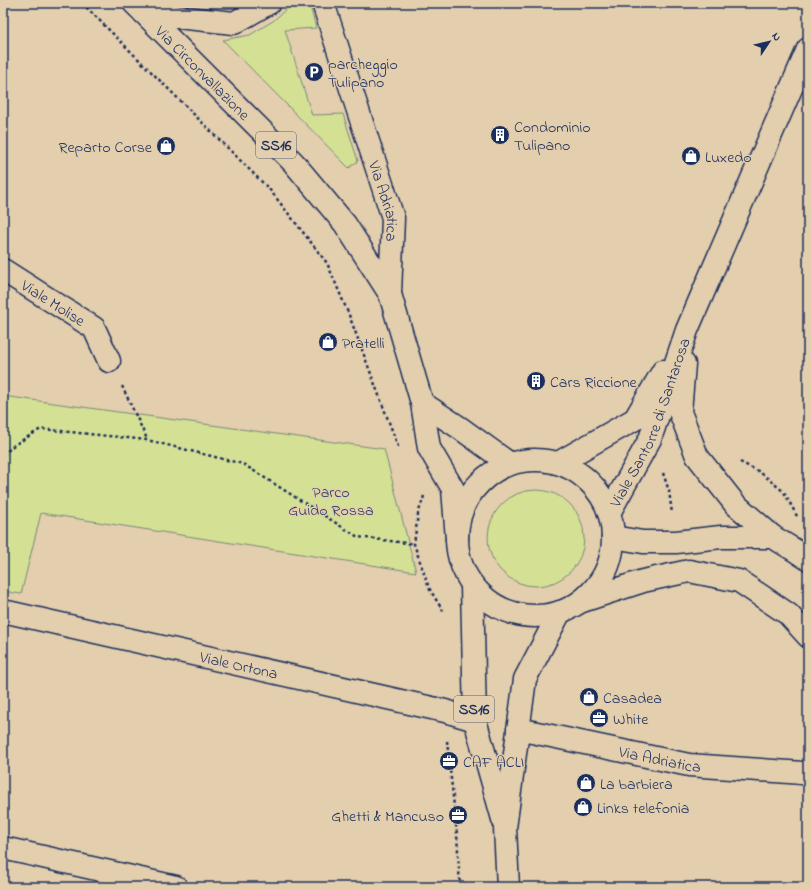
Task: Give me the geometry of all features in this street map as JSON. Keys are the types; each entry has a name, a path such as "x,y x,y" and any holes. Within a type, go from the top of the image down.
{"street":[{"path":"138,8 177,17 234,23 269,3"},
{"name":"Via Adriatica","path":"323,3 393,218 390,294 422,403 430,448 453,489 457,539"},
{"name":"Via Circonvallazione","path":"138,8 293,162 345,224 390,294"},
{"name":"Viale Santorre di Santarosa","path":"609,513 650,439 687,330 808,49"},
{"name":"Viale Molise","path":"3,270 94,328 109,361"},
{"path":"687,330 680,412 697,456 735,504 773,537 808,559"},
{"name":"Viale Santorre di Santarosa","path":"558,463 635,419 687,330"},
{"path":"422,403 510,464"},
{"path":"582,601 599,583 610,561 613,537 609,513 598,491 580,474 558,463 534,460 510,464 488,475 471,493 460,514 457,539 461,563 472,585 490,602 512,613 536,616 560,612 582,601 643,581 689,570 739,581 788,614 808,636"},
{"path":"613,537 643,542 676,542 722,537 773,537"},
{"name":"SS16","path":"472,585 475,720 505,828"},
{"name":"Viale Ortona","path":"3,611 475,720"},
{"name":"SS16","path":"508,887 505,828 525,679 560,612"},
{"name":"Via Adriatica","path":"518,729 688,765 803,773"},
{"path":"3,848 176,887"}],"path":[{"path":"82,3 270,190 327,263 349,315 399,450"},
{"path":"109,361 147,440"},
{"path":"3,455 14,445 42,429 147,440 243,464 358,537 414,544"},
{"path":"645,449 654,458 663,472 669,491 676,542"},
{"path":"737,461 760,472 784,492 801,523"},
{"path":"424,495 418,514 414,544 429,588 446,616"},
{"path":"445,712 457,834 460,887"}],"green space":[{"path":"293,3 309,3 316,28 285,30 312,115 343,114 358,161 349,168 223,40 250,35 273,21"},
{"name":"Parco Guido Rossa","path":"3,396 384,449 416,572 41,513 21,594 3,591"},
{"path":"536,490 554,494 563,498 570,504 576,511 580,520 584,538 580,556 576,565 570,572 563,578 554,582 536,586 518,582 509,578 502,572 496,565 492,556 488,538 492,520 496,511 502,504 509,498 518,494"}],"place":[{"name":"parcheggio Tulipano","path":"314,72"},
{"name":"Condominio Tulipano","path":"500,135"},
{"name":"Reparto Corse","path":"166,146"},
{"name":"Luxedo","path":"691,156"},
{"name":"Pratelli","path":"328,342"},
{"name":"Cars Riccione","path":"536,381"},
{"name":"Casadea","path":"589,697"},
{"name":"White","path":"599,718"},
{"name":"CAF ACLI","path":"449,761"},
{"name":"La barbiera","path":"586,783"},
{"name":"Links telefonia","path":"583,807"},
{"name":"Ghetti & Mancuso","path":"458,815"}]}
